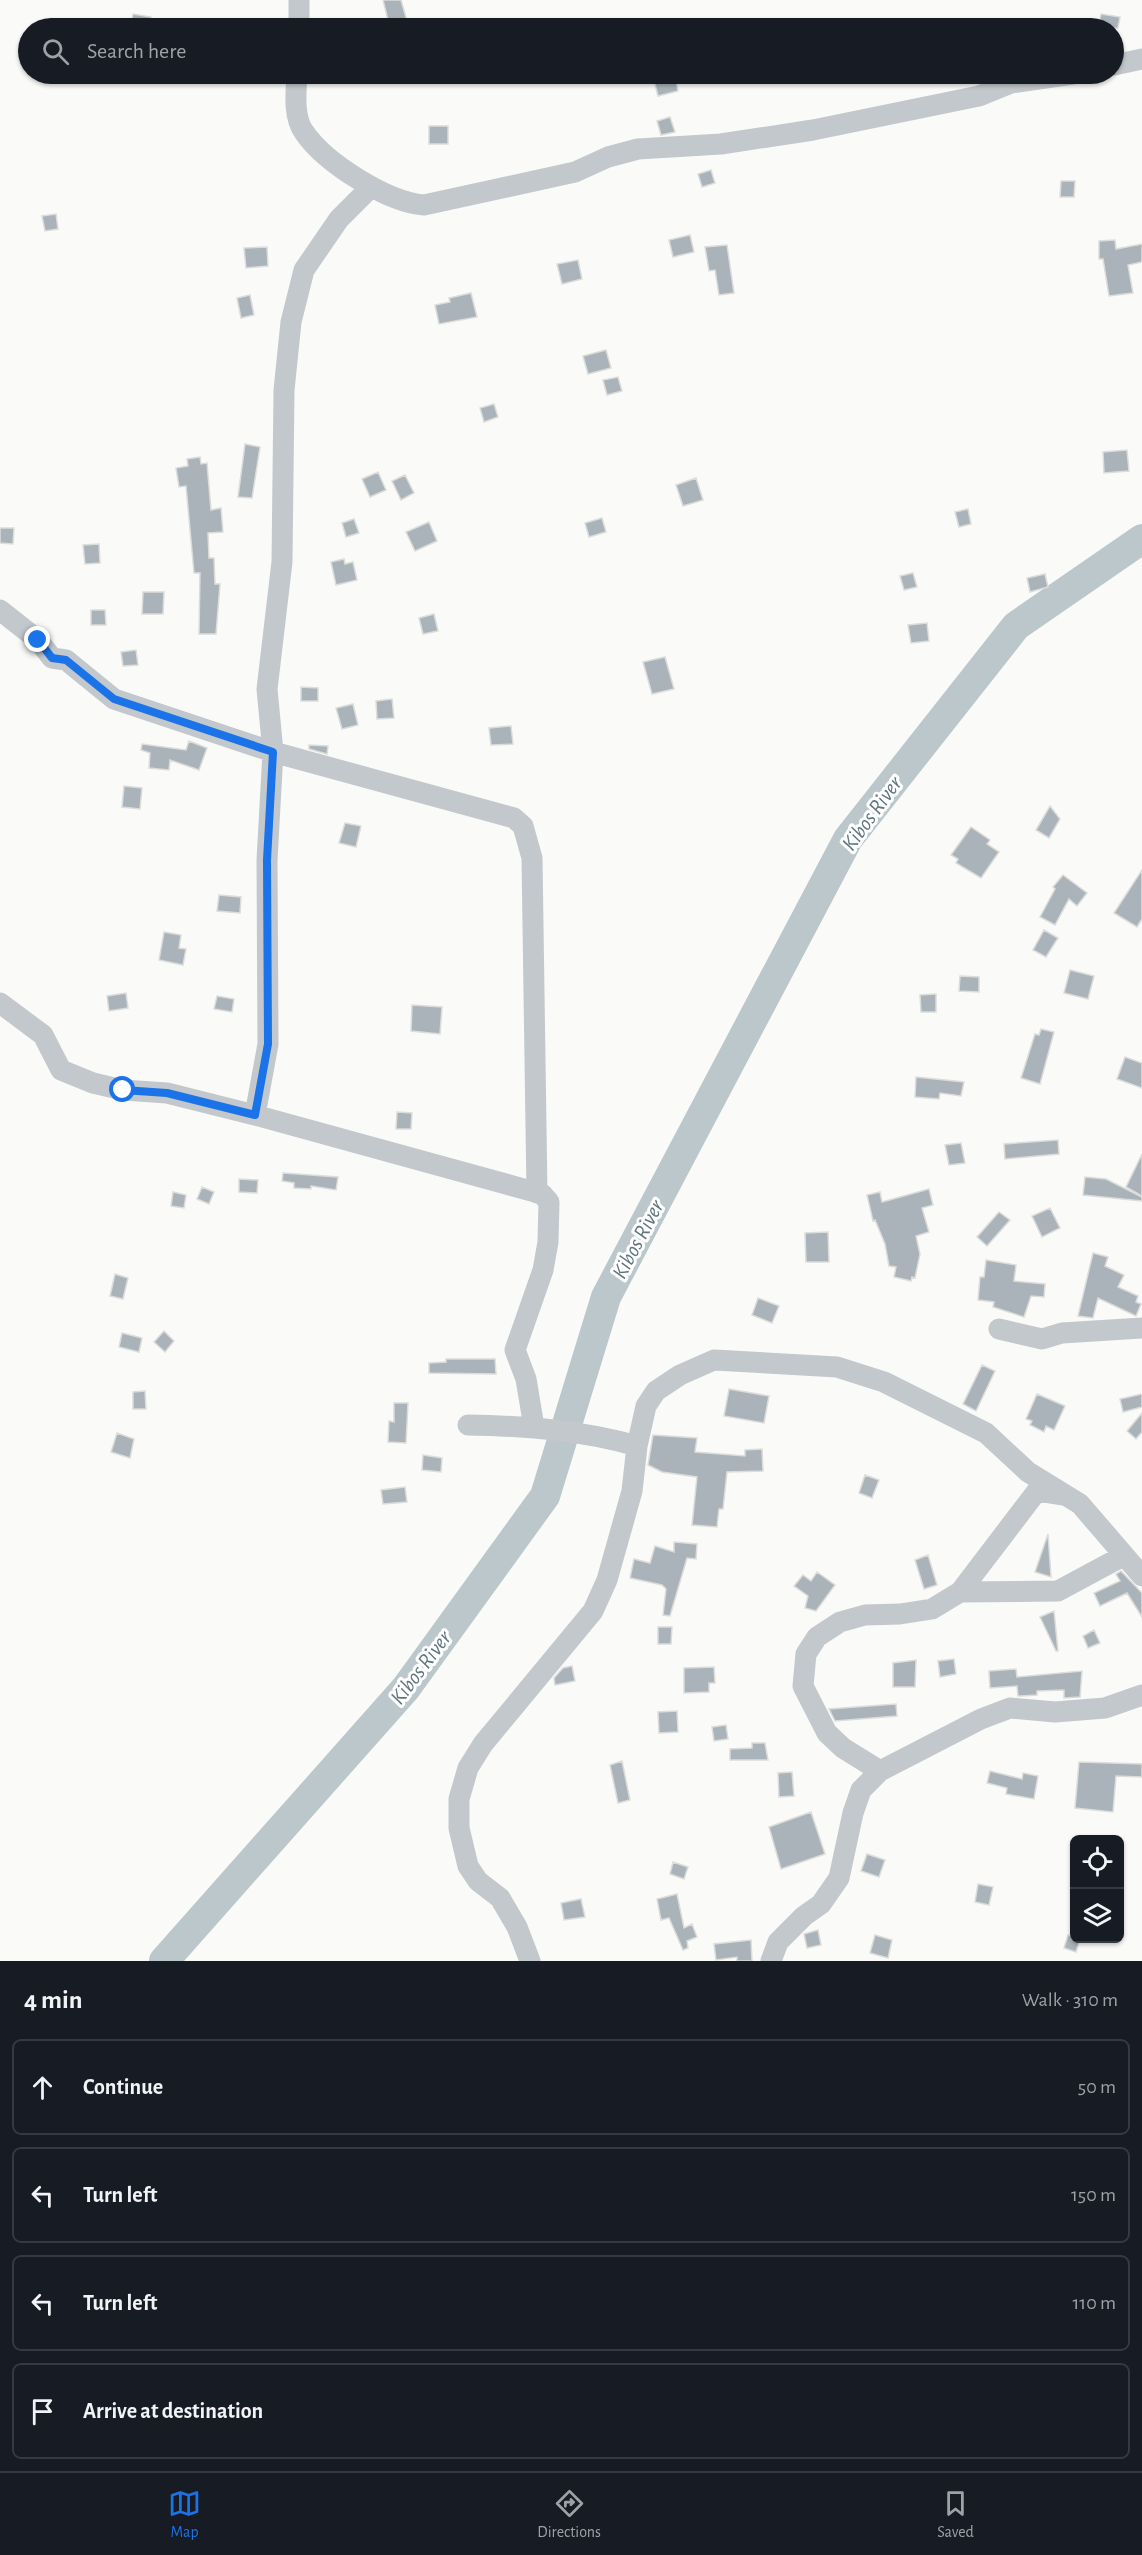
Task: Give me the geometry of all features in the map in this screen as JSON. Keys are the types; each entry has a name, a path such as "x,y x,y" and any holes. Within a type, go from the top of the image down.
{"street":[{"path":"298,18 299,0"},
{"path":"1124,62 1142,58"},
{"path":"297,84 296,102 303,131 322,152 371,187 407,204 424,205 575,172 608,156 638,148 721,144 813,130 979,96 1009,84"},
{"path":"255,1115 268,1044 267,860 273,752 267,689 282,562 284,390 291,322 304,270 334,225 371,187"},
{"path":"0,610 38,640 52,658 66,660 114,699 273,752 514,818 523,826 532,858 537,1193"},
{"path":"0,1003 43,1035 61,1070 76,1077 123,1090 167,1093 255,1115 537,1193 549,1202 548,1242 543,1270 515,1350 541,1428"},
{"path":"999,1329 1042,1339 1062,1333 1142,1328"},
{"path":"530,1961 517,1927 500,1898 478,1881 468,1866 459,1828 459,1799 468,1768 483,1744 593,1611 607,1580 632,1491 636,1446 646,1406 656,1391 680,1375 714,1360 837,1367 884,1382 986,1433 1028,1472 1070,1496 1080,1504 1142,1576"},
{"path":"468,1425 541,1428 636,1446"},
{"path":"880,1771 843,1748 827,1733 803,1686 807,1654 817,1637 840,1622 865,1615 900,1614 932,1609 960,1592 1037,1491 1070,1496"},
{"path":"960,1592 1058,1591 1123,1556"},
{"path":"771,1961 778,1942 804,1916 821,1904 839,1878 853,1813 861,1790 880,1771 981,1719 1010,1708 1055,1712 1105,1708 1142,1695"}],"building":[{"path":"383,0 401,0 406,18 388,18"},
{"path":"133,14 151,17 151,18 132,18"},
{"path":"1101,14 1120,17 1120,18 1100,18"},
{"path":"655,84 677,84 678,91 658,96"},
{"path":"670,117 675,132 661,135 657,121"},
{"path":"429,126 448,126 448,144 429,144"},
{"path":"711,170 715,183 702,187 698,174"},
{"path":"1061,181 1075,181 1074,197 1060,197"},
{"path":"56,214 58,229 45,231 42,216"},
{"path":"690,235 694,252 673,257 669,240"},
{"path":"1115,240 1116,249 1142,244 1142,262 1128,265 1133,293 1109,296 1103,259 1099,259 1099,241"},
{"path":"727,245 734,293 719,295 715,270 709,271 705,247"},
{"path":"267,247 268,266 246,268 244,248"},
{"path":"578,260 582,279 562,284 557,264"},
{"path":"471,293 477,317 439,324 435,305 450,302 449,298"},
{"path":"250,295 254,315 241,318 237,298"},
{"path":"606,350 611,368 588,374 583,356"},
{"path":"618,377 622,391 607,395 603,380"},
{"path":"494,404 498,417 484,422 480,408"},
{"path":"245,444 260,447 252,498 238,497"},
{"path":"1127,450 1129,471 1104,473 1103,452"},
{"path":"200,457 201,464 207,463 211,510 221,508 223,532 208,533 209,558 214,558 215,584 220,584 216,634 199,634 200,573 194,573 186,486 179,487 176,468 188,466 187,459"},
{"path":"378,472 386,490 370,497 362,479"},
{"path":"405,475 414,493 401,500 392,481"},
{"path":"696,478 703,500 683,506 676,485"},
{"path":"968,509 971,524 959,527 955,512"},
{"path":"602,518 606,532 589,537 585,523"},
{"path":"354,519 359,533 346,537 342,523"},
{"path":"429,522 437,541 415,551 406,532"},
{"path":"0,528 14,528 13,544 0,543"},
{"path":"99,544 100,563 85,564 83,545"},
{"path":"344,559 345,564 353,562 357,580 336,585 331,562"},
{"path":"913,573 917,587 904,590 900,576"},
{"path":"1045,574 1048,587 1030,592 1027,578"},
{"path":"143,592 164,592 163,614 142,614"},
{"path":"91,610 105,610 106,625 91,625"},
{"path":"434,614 438,631 423,634 419,618"},
{"path":"927,623 929,641 911,643 908,625"},
{"path":"136,650 138,665 123,666 121,652"},
{"path":"665,657 674,689 652,694 643,662"},
{"path":"301,687 318,688 318,701 301,701"},
{"path":"392,699 394,718 377,719 376,701"},
{"path":"353,704 358,725 342,729 336,708"},
{"path":"511,726 513,744 491,745 489,728"},
{"path":"189,741 207,748 199,770 170,760 169,770 149,768 150,753 141,750 142,744 186,750"},
{"path":"309,745 328,746 327,754 309,749"},
{"path":"124,786 142,788 140,809 122,807"},
{"path":"1050,806 1060,819 1049,838 1036,830"},
{"path":"345,823 361,826 356,847 339,843"},
{"path":"971,827 990,840 987,844 999,852 981,878 956,863 958,859 951,855"},
{"path":"1142,870 1142,919 1137,927 1114,913"},
{"path":"1063,875 1087,893 1077,906 1069,899 1055,925 1040,917 1055,889 1053,887"},
{"path":"219,895 241,897 240,913 217,911"},
{"path":"1044,930 1058,938 1046,957 1033,950"},
{"path":"164,932 181,935 179,948 186,949 183,965 159,960"},
{"path":"1070,970 1094,976 1088,999 1064,993"},
{"path":"960,976 979,977 979,992 959,991"},
{"path":"126,993 128,1008 109,1011 107,996"},
{"path":"936,994 936,1012 921,1012 920,995"},
{"path":"217,996 234,999 232,1012 214,1009"},
{"path":"412,1005 442,1007 440,1034 411,1031"},
{"path":"1041,1029 1054,1032 1040,1084 1021,1078 1035,1034 1039,1035"},
{"path":"1125,1057 1142,1063 1142,1088 1117,1079"},
{"path":"916,1077 964,1082 961,1096 940,1093 939,1099 915,1097"},
{"path":"397,1112 412,1113 411,1129 396,1129"},
{"path":"1058,1140 1059,1154 1005,1159 1004,1144"},
{"path":"961,1143 965,1163 949,1165 945,1145"},
{"path":"1142,1154 1142,1196 1126,1187"},
{"path":"283,1173 338,1177 336,1190 311,1186 311,1189 294,1188 294,1183 282,1181"},
{"path":"1085,1177 1106,1179 1142,1197 1142,1201 1083,1195"},
{"path":"239,1179 258,1180 257,1193 239,1192"},
{"path":"202,1187 214,1192 209,1204 197,1199"},
{"path":"929,1189 933,1205 922,1208 929,1232 916,1236 920,1254 915,1278 912,1277 911,1281 894,1277 896,1267 889,1266 885,1244 875,1220 873,1221 867,1195 880,1192 882,1202"},
{"path":"173,1192 186,1195 184,1208 171,1206"},
{"path":"1050,1208 1060,1228 1042,1237 1032,1216"},
{"path":"999,1212 1010,1220 987,1246 977,1237"},
{"path":"828,1232 829,1262 806,1262 805,1233"},
{"path":"1093,1253 1108,1257 1105,1266 1124,1275 1118,1287 1138,1296 1136,1302 1141,1304 1136,1316 1098,1298 1093,1318 1078,1316"},
{"path":"986,1260 1016,1265 1014,1281 1045,1284 1044,1297 1031,1296 1024,1317 993,1307 994,1302 978,1300 980,1277 984,1277"},
{"path":"115,1274 128,1278 123,1299 110,1296"},
{"path":"758,1298 779,1306 772,1323 752,1315"},
{"path":"164,1331 174,1341 165,1352 154,1342"},
{"path":"122,1333 142,1338 139,1352 119,1347"},
{"path":"446,1359 495,1359 496,1374 429,1373 429,1363 446,1362"},
{"path":"982,1365 995,1371 976,1411 963,1404"},
{"path":"729,1389 769,1396 764,1423 724,1416"},
{"path":"145,1391 146,1409 133,1409 133,1392"},
{"path":"1037,1394 1065,1406 1054,1430 1046,1426 1044,1432 1030,1425 1032,1421 1026,1419"},
{"path":"1142,1394 1142,1407 1123,1412 1120,1399"},
{"path":"394,1403 408,1403 406,1443 388,1442 389,1421 394,1422"},
{"path":"1142,1413 1142,1432 1136,1439 1127,1431"},
{"path":"117,1433 134,1439 130,1458 111,1452"},
{"path":"653,1435 697,1438 695,1452 745,1456 745,1450 762,1449 763,1471 727,1472 723,1509 719,1509 717,1527 692,1525 697,1477 662,1472 648,1465"},
{"path":"423,1455 442,1458 441,1472 422,1470"},
{"path":"865,1475 879,1480 872,1498 859,1493"},
{"path":"405,1487 407,1502 383,1504 381,1490"},
{"path":"1048,1534 1051,1577 1035,1572"},
{"path":"674,1542 697,1544 696,1559 687,1558 670,1616 663,1615 666,1589 662,1585 630,1578 634,1559 650,1563 655,1546 674,1552"},
{"path":"928,1555 937,1585 924,1589 915,1560"},
{"path":"1121,1571 1142,1593 1142,1617 1127,1593 1100,1606 1094,1593 1120,1581 1116,1574"},
{"path":"817,1572 835,1585 816,1611 805,1608 808,1596 794,1586 803,1575 811,1581"},
{"path":"1054,1611 1058,1651 1040,1617"},
{"path":"658,1627 672,1627 671,1644 658,1644"},
{"path":"1094,1630 1100,1643 1088,1648 1083,1636"},
{"path":"954,1659 956,1674 940,1677 938,1661"},
{"path":"916,1660 915,1687 893,1687 893,1663"},
{"path":"572,1666 575,1681 555,1685 554,1678 563,1668"},
{"path":"714,1667 715,1683 709,1683 709,1692 684,1693 684,1668"},
{"path":"1016,1669 1017,1677 1082,1671 1080,1697 1064,1698 1064,1690 1037,1691 1037,1695 1018,1696 1017,1686 990,1688 989,1671"},
{"path":"896,1704 897,1716 835,1721 829,1709"},
{"path":"677,1711 678,1732 659,1733 658,1712"},
{"path":"726,1725 728,1739 714,1741 712,1727"},
{"path":"752,1743 765,1743 768,1760 730,1760 730,1749 752,1748"},
{"path":"622,1761 630,1800 618,1803 610,1765"},
{"path":"1079,1762 1142,1764 1142,1777 1116,1776 1113,1812 1075,1808"},
{"path":"990,1771 1022,1779 1023,1773 1038,1776 1034,1799 1006,1794 1007,1788 987,1783"},
{"path":"792,1772 794,1796 779,1797 778,1773"},
{"path":"811,1812 825,1854 781,1869 769,1827"},
{"path":"867,1854 885,1860 879,1877 861,1871"},
{"path":"673,1862 688,1867 684,1879 670,1874"},
{"path":"978,1884 993,1887 989,1905 975,1902"},
{"path":"677,1894 684,1928 692,1924 697,1937 687,1941 688,1948 683,1950 669,1918 661,1920 657,1899"},
{"path":"581,1899 585,1917 564,1920 561,1903"},
{"path":"818,1930 821,1945 807,1948 804,1934"},
{"path":"875,1935 892,1940 888,1958 870,1953"},
{"path":"1068,1935 1070,1943 1079,1943 1076,1952 1064,1948"},
{"path":"751,1940 752,1961 737,1961 737,1957 716,1960 714,1944"}],"waterway":[{"name":"Kibos River","path":"164,1961 406,1688 545,1496 606,1297 848,839 1016,626 1142,539"}],"route":[{"path":"38,640 52,658 66,660 114,699 273,752 267,860 268,1044 255,1115 167,1093 123,1090"}]}
